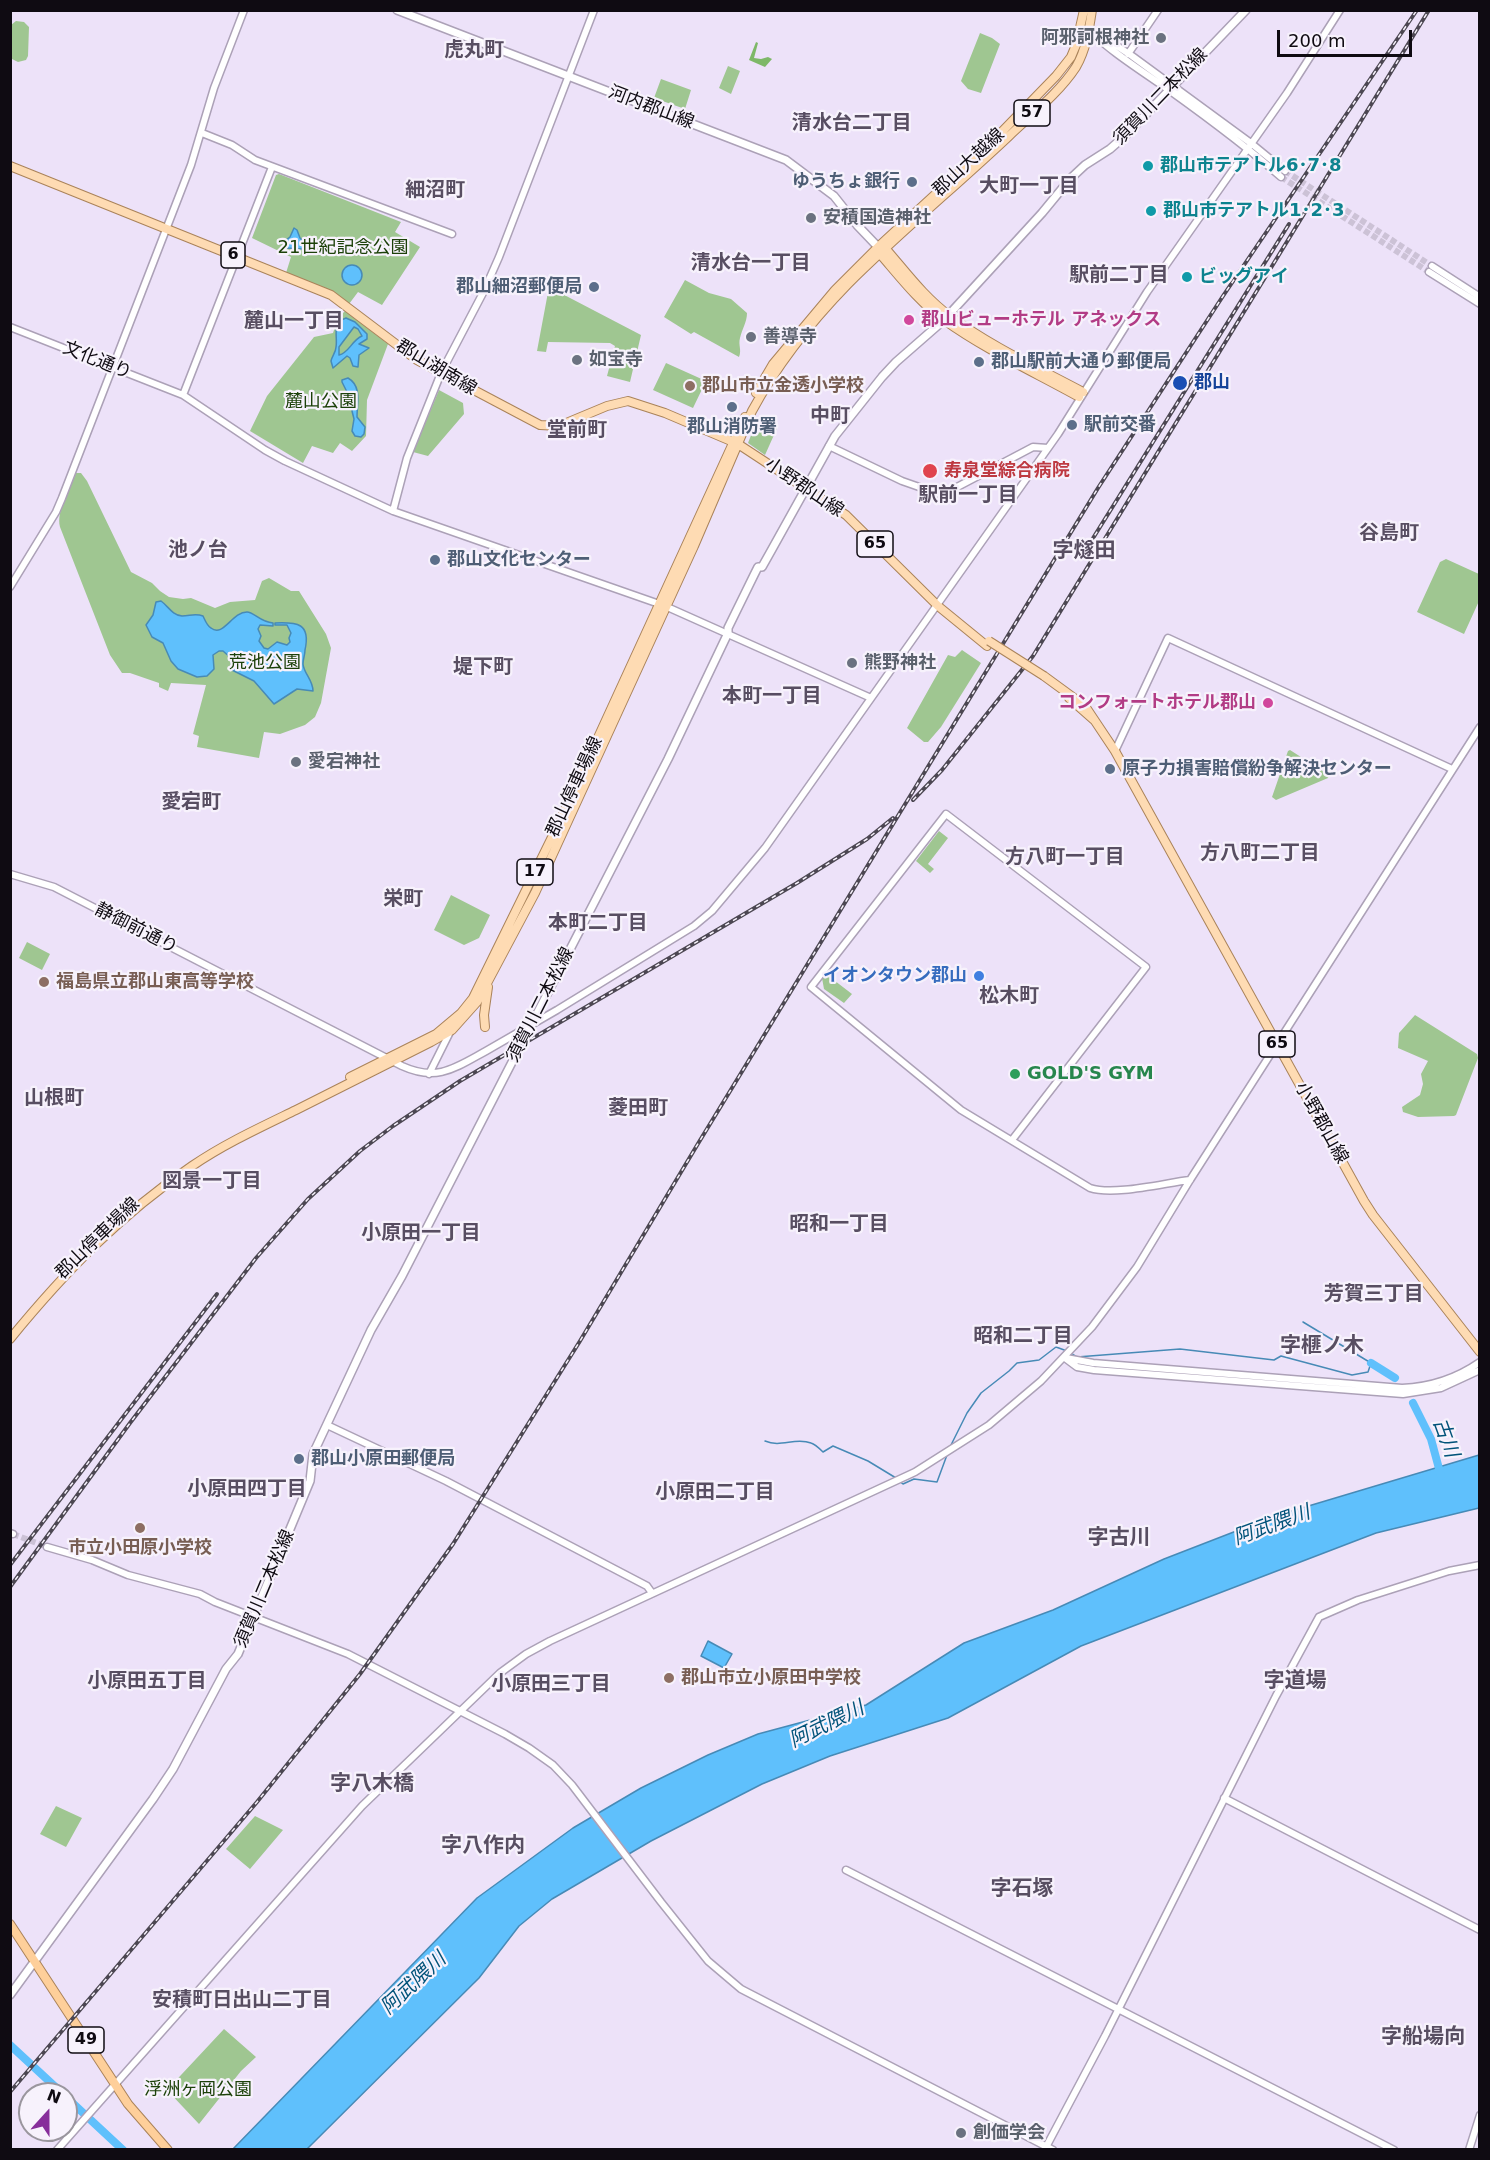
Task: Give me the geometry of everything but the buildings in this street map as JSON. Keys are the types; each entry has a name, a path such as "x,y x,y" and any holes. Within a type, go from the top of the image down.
{"highway":[{"name":"49","path":"10,1924 115,2085 141,2122 168,2150"}],"main road":[{"name":"河内郡山線","path":"397,10 786,159 834,196 881,250"},
{"name":"郡山大越線","path":"881,250 1056,76 1071,57 1083,21 1084,10"},
{"name":"郡山大越線","path":"881,250 1056,90 1079,61 1092,10"},
{"name":"須賀川二本松線","path":"10,1995 111,1859 173,1769 226,1670 238,1654 307,1490 313,1454 382,1310 405,1270 668,759 728,633 738,604 758,567 762,567 829,446 890,368 946,317 1071,179 1085,165 1110,149 1246,10"},
{"name":"郡山湖南線","path":"10,166 335,297 406,352 540,425 559,426 603,407 628,402 665,413 736,443"},
{"path":"881,250 946,317 1081,395"},
{"name":"郡山停車場線","path":"10,1339 80,1259 130,1212 157,1191 237,1138 436,1034 461,1013 472,998 557,827 773,364 816,310 881,250"},
{"name":"小野郡山線","path":"736,443 834,506 938,606 988,644 1079,700 1098,722 1373,1215 1479,1352"},
{"name":"郡山停車場線","path":"10,1333 84,1249 127,1209 164,1181 222,1142 452,1030 477,1002 489,983 535,893 662,604"},
{"path":"485,1027 484,1015 489,983"}],"street":[{"path":"10,587 56,513 202,133 214,88 244,10"},
{"path":"393,511 407,458 441,373 484,291 499,256 594,10"},
{"path":"1128,54 1158,10"},
{"path":"429,1074 453,1069 531,1025 681,935 712,911 765,848 938,606 1048,448 1147,292 1250,146 1340,10"},
{"path":"1083,21 1094,36 1171,88"},
{"path":"1089,28 1128,54 1250,146 1283,174"},
{"path":"202,133 232,145 255,160 272,167 452,234"},
{"path":"183,395 272,167"},
{"path":"1479,297 1430,269 1479,303"},
{"name":"文化通り","path":"10,327 183,395 285,462 393,511 662,604 871,698"},
{"path":"829,446 902,481 942,495 1033,447 1048,448"},
{"path":"1115,751 1168,638 1452,769"},
{"path":"57,2150 215,1969 362,1806 500,1673 526,1654 652,1593 919,1470 989,1425 1032,1390 1065,1358 1120,1291 1479,727"},
{"path":"1012,1140 1146,968 946,814 811,987 961,1110 1090,1188 1098,1191 1115,1191 1190,1180"},
{"name":"静御前通り","path":"10,874 64,892 410,1070 429,1074"},
{"path":"429,1074 452,1030"},
{"path":"1065,1358 1093,1363 1402,1388 1439,1382 1479,1362"},
{"path":"1065,1358 1077,1367 1094,1370 1403,1394 1441,1388 1479,1370"},
{"path":"327,1425 461,1489 647,1586 652,1593"},
{"path":"47,1547 92,1560 128,1575 200,1594 334,1648 461,1711 529,1748 561,1772 708,1961 741,1989 1049,2148 1117,2008 1318,1617 1381,1593 1449,1571 1479,1564"},
{"path":"1224,1798 1479,1930"},
{"path":"846,1869 1394,2150"},
{"path":"1469,2150 1479,2115"}],"green space":[{"path":"16,21 24,22 29,27 28,56 26,60 18,62 10,58 11,25"},
{"path":"980,33 1000,44 981,93 968,89 961,81"},
{"path":"756,42 758,43 754,58 772,59 765,67 749,60"},
{"path":"728,66 740,71 731,94 719,88"},
{"path":"661,79 691,90 685,109 654,98"},
{"name":"21世紀記念公園","path":"279,174 401,222 395,232 420,247 382,305 358,292 349,304 334,292 286,273 291,257 252,238 276,175"},
{"path":"685,280 709,293 731,299 747,313 741,335 739,357 694,332 691,334 664,317"},
{"path":"549,287 641,335 630,382 607,376 615,346 610,343 548,342 546,352 537,351"},
{"name":"麓山公園","path":"345,311 388,344 367,400 366,436 352,451 340,443 333,453 312,446 303,463 250,431 267,396 314,337 333,333 338,318"},
{"path":"666,363 706,381 693,408 653,390"},
{"path":"439,390 463,403 464,414 428,456 413,452"},
{"path":"757,420 778,426 765,455 748,443"},
{"name":"荒池公園","path":"76,473 81,473 87,481 131,572 152,583 169,597 191,598 215,608 230,602 255,600 262,581 269,578 291,591 299,591 326,634 331,648 321,703 315,717 305,725 280,734 264,732 259,758 197,747 199,736 193,734 206,685 171,683 168,691 159,687 159,683 130,673 122,673 110,655 60,527 62,507"},
{"path":"1446,559 1479,574 1479,601 1464,634 1417,612 1440,562"},
{"path":"962,650 981,663 941,727 928,742 924,742 907,728 948,655 955,657"},
{"path":"1290,750 1329,775 1328,778 1276,800 1272,797"},
{"path":"939,831 948,838 928,864 934,869 930,873 916,861"},
{"path":"451,895 490,915 479,938 464,945 434,930"},
{"path":"27,942 50,954 42,970 19,958"},
{"path":"826,974 852,994 844,1003 824,989 822,978"},
{"path":"1415,1015 1477,1054 1478,1058 1454,1116 1418,1117 1403,1112 1402,1107 1420,1095 1423,1084 1421,1074 1428,1061 1398,1048 1399,1033"},
{"path":"56,1806 82,1818 66,1847 40,1834"},
{"path":"255,1816 283,1830 250,1869 226,1849"},
{"name":"浮洲ヶ岡公園","path":"224,2029 256,2057 241,2071 199,2124 167,2090"}],"water":[{"path":"294,228 305,243 302,249 286,248 286,240"},
{"path":"352,265 359,268 362,275 359,282 352,285 345,282 342,275 345,268"},
{"path":"346,318 355,322 367,334 367,339 359,344 369,348 359,355 358,367 353,366 347,356 333,368 331,361 336,349 336,330 341,320","holes":["354,327 362,336 339,355 339,347"]},
{"path":"348,378 357,390 357,417 365,427 361,437 355,436 352,431 353,404 342,382"},
{"path":"161,601 179,615 203,616 208,626 215,630 220,630 237,616 247,612 273,623 273,626 260,625 258,629 261,636 259,641 264,648 268,649 277,642 287,645 290,642 291,633 287,625 275,625 275,623 300,626 306,634 303,664 313,691 297,689 274,704 254,681 232,670 231,658 223,651 213,655 214,669 207,676 197,677 178,669 171,661 163,643 152,637 146,625 153,615 156,602"},
{"name":"阿武隈川","path":"1479,1455 1479,1508 1376,1533 1081,1646 948,1718 830,1756 762,1784 651,1841 552,1899 519,1926 479,1978 307,2149 232,2150 477,1898 573,1828 641,1788 708,1755 758,1734 866,1705 964,1643 1053,1610 1164,1559 1275,1516"},
{"path":"708,1641 732,1654 724,1668 701,1656"}],"waterway":[{"path":"1071,1353 1077,1357 1180,1349 1274,1360 1281,1356 1352,1375 1368,1372 1371,1363 1303,1322"},
{"path":"950,1447 967,1413 981,1393 1017,1363 1039,1360 1056,1347 1067,1351"},
{"name":"古川","path":"1371,1363 1395,1378"},
{"name":"古川","path":"1413,1403 1431,1439 1441,1476"},
{"path":"765,1441 771,1443 805,1441 814,1444 823,1452 833,1446 868,1461 896,1478"},
{"path":"899,1481 903,1484 914,1479 937,1482 947,1455"},
{"path":"10,2045 50,2082"},
{"path":"78,2108 123,2150"}],"tunnel":[{"path":"1285,171 1432,266"},
{"path":"1281,177 1429,272"},
{"path":"13,1534 47,1547"}],"railway":[{"path":"10,2092 257,1802 360,1674 453,1544 580,1341 1098,488 1223,296 1417,10"},
{"path":"913,800 942,770 1033,656 1429,10"},
{"path":"1090,543 1289,224"},
{"path":"10,1587 130,1423 256,1258 308,1199 360,1151 460,1081 797,883 867,839 893,818"},
{"path":"10,1565 217,1294"}],"place":[{"name":"阿邪訶根神社","path":"1161,38"},
{"name":"郡山市テアトル6･7･8","path":"1148,166"},
{"name":"ゆうちょ銀行","path":"912,182"},
{"name":"郡山市テアトル1･2･3","path":"1151,211"},
{"name":"安積国造神社","path":"811,218"},
{"name":"ビッグアイ","path":"1187,277"},
{"name":"郡山細沼郵便局","path":"594,287"},
{"name":"郡山ビューホテル アネックス","path":"909,320"},
{"name":"善導寺","path":"751,337"},
{"name":"如宝寺","path":"577,360"},
{"name":"郡山駅前大通り郵便局","path":"979,362"},
{"name":"郡山","path":"1180,383"},
{"name":"郡山市立金透小学校","path":"690,386"},
{"name":"郡山消防署","path":"732,407"},
{"name":"駅前交番","path":"1072,425"},
{"name":"寿泉堂綜合病院","path":"930,471"},
{"name":"郡山文化センター","path":"435,560"},
{"name":"熊野神社","path":"852,663"},
{"name":"コンフォートホテル郡山","path":"1268,703"},
{"name":"愛宕神社","path":"296,762"},
{"name":"原子力損害賠償紛争解決センター","path":"1110,769"},
{"name":"イオンタウン郡山","path":"979,976"},
{"name":"福島県立郡山東高等学校","path":"44,982"},
{"name":"GOLD'S GYM","path":"1015,1074"},
{"name":"郡山小原田郵便局","path":"299,1459"},
{"name":"市立小田原小学校","path":"140,1528"},
{"name":"郡山市立小原田中学校","path":"669,1678"},
{"name":"創価学会","path":"961,2133"}],"district":[{"name":"虎丸町","path":"474,51"},
{"name":"清水台二丁目","path":"852,124"},
{"name":"大町一丁目","path":"1029,187"},
{"name":"細沼町","path":"435,191"},
{"name":"清水台一丁目","path":"751,264"},
{"name":"駅前二丁目","path":"1119,276"},
{"name":"麓山一丁目","path":"294,322"},
{"name":"中町","path":"830,417"},
{"name":"堂前町","path":"577,431"},
{"name":"駅前一丁目","path":"968,496"},
{"name":"谷島町","path":"1389,534"},
{"name":"池ノ台","path":"198,551"},
{"name":"字燧田","path":"1084,552"},
{"name":"堤下町","path":"483,668"},
{"name":"本町一丁目","path":"772,697"},
{"name":"愛宕町","path":"191,803"},
{"name":"方八町二丁目","path":"1260,854"},
{"name":"方八町一丁目","path":"1065,858"},
{"name":"栄町","path":"403,900"},
{"name":"本町二丁目","path":"598,924"},
{"name":"松木町","path":"1009,997"},
{"name":"山根町","path":"54,1099"},
{"name":"菱田町","path":"638,1109"},
{"name":"図景一丁目","path":"212,1182"},
{"name":"昭和一丁目","path":"839,1225"},
{"name":"小原田一丁目","path":"421,1234"},
{"name":"芳賀三丁目","path":"1374,1295"},
{"name":"昭和二丁目","path":"1023,1337"},
{"name":"字榧ノ木","path":"1322,1347"},
{"name":"小原田四丁目","path":"247,1490"},
{"name":"小原田二丁目","path":"715,1493"},
{"name":"字古川","path":"1119,1539"},
{"name":"小原田五丁目","path":"147,1682"},
{"name":"字道場","path":"1295,1682"},
{"name":"小原田三丁目","path":"551,1685"},
{"name":"字八木橋","path":"372,1785"},
{"name":"字八作内","path":"483,1847"},
{"name":"字石塚","path":"1022,1890"},
{"name":"安積町日出山二丁目","path":"242,2001"},
{"name":"字船場向","path":"1423,2038"}]}
